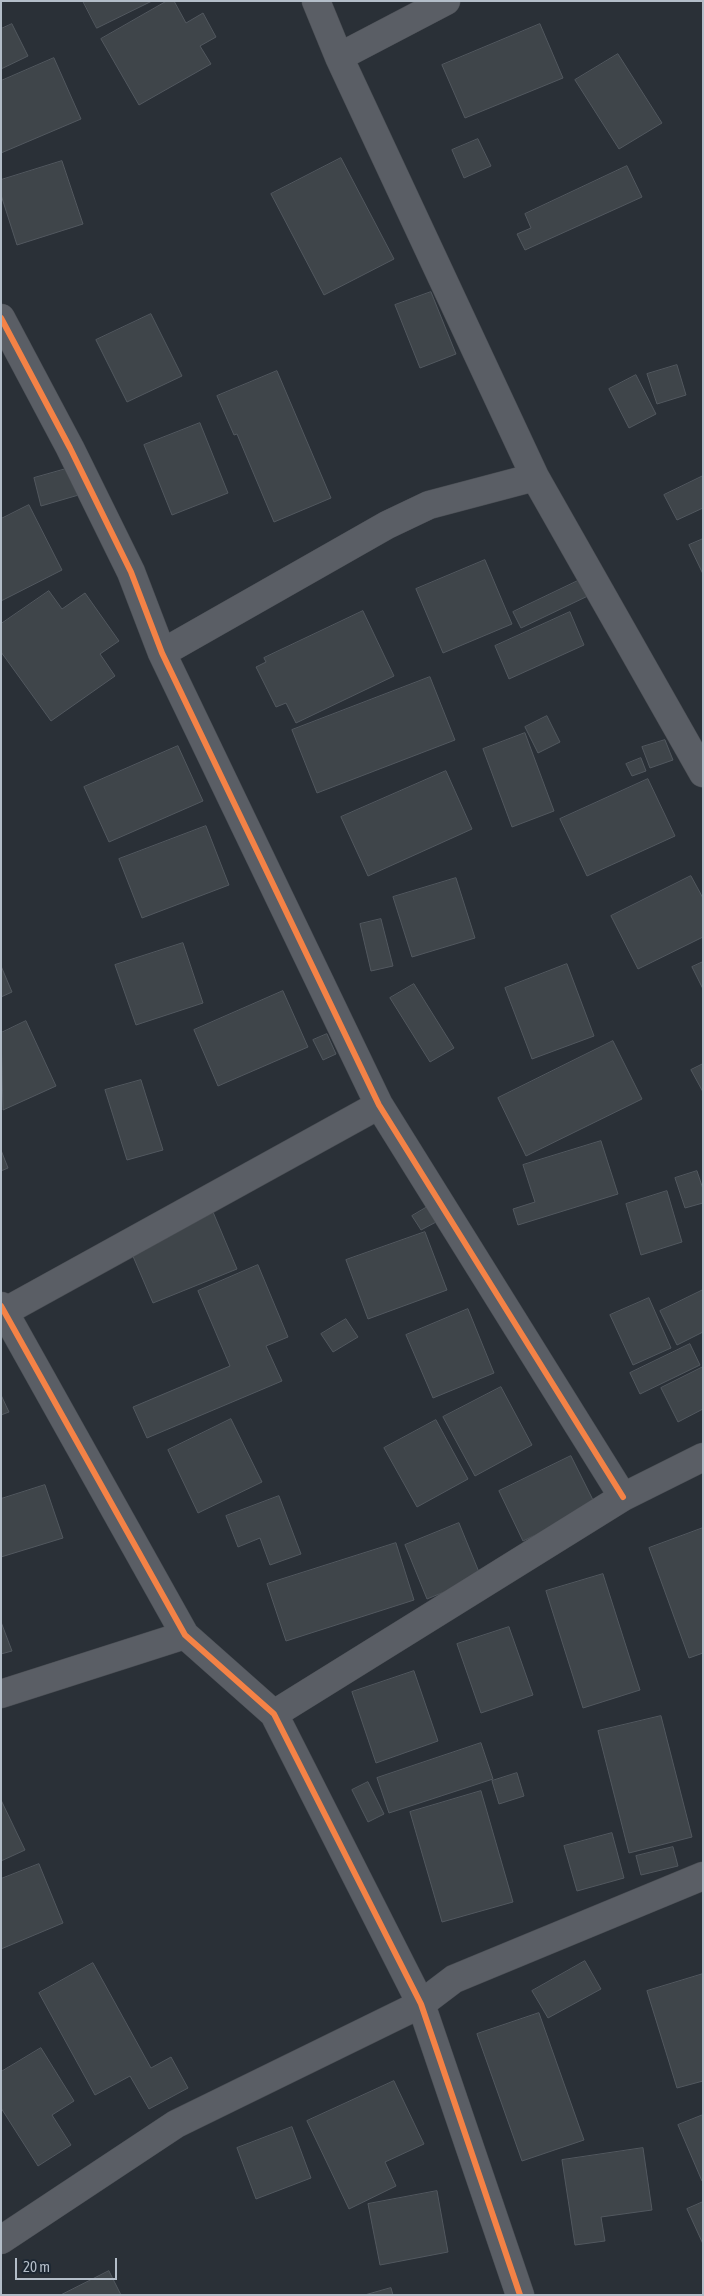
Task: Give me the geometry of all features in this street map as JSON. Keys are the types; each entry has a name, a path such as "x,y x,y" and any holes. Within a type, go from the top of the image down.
{"street":[{"path":"316,1 339,57 535,478 703,773"},
{"path":"339,57 446,1"},
{"path":"1,318 70,448 126,563 162,653 379,1105 623,1497"},
{"path":"162,653 387,525 429,505 535,478"},
{"path":"379,1105 3,1309 185,1635 274,1714 421,2004 520,2295"},
{"path":"274,1714 623,1497 703,1457"},
{"path":"1,1694 185,1635"},
{"path":"1,2240 176,2124 421,2004 454,1979 703,1876"}],"building":[{"path":"83,1 152,1 97,28"},
{"path":"167,1 174,1 186,23 203,13 216,37 200,46 211,64 139,105 101,39"},
{"path":"12,24 28,56 1,69 1,29"},
{"path":"540,24 563,78 465,118 442,65"},
{"path":"618,54 662,123 619,149 575,80"},
{"path":"54,58 81,119 1,153 1,81"},
{"path":"478,139 491,166 464,178 452,150"},
{"path":"341,158 394,259 324,295 271,194"},
{"path":"62,161 83,224 17,245 1,195 1,180"},
{"path":"627,166 642,197 525,250 517,234 531,228 525,214"},
{"path":"431,292 456,354 420,368 395,305"},
{"path":"151,314 182,376 127,402 96,340"},
{"path":"677,365 686,395 657,404 647,374"},
{"path":"277,371 331,498 274,522 237,434 234,435 217,396"},
{"path":"636,375 656,414 629,428 609,389"},
{"path":"200,423 228,493 172,515 144,445"},
{"path":"73,467 82,494 41,506 34,478"},
{"path":"703,476 703,508 677,520 664,495"},
{"path":"29,505 62,570 1,601 1,519"},
{"path":"703,539 703,574 689,545"},
{"path":"485,560 512,624 443,653 416,589"},
{"path":"584,578 592,594 521,628 513,612"},
{"path":"49,591 62,609 85,593 119,641 100,654 115,676 51,721 1,652 1,624"},
{"path":"363,611 394,676 296,723 286,703 276,707 256,667 266,662 264,658"},
{"path":"570,612 584,645 509,679 495,646"},
{"path":"430,677 455,740 317,793 292,730"},
{"path":"547,716 560,742 538,753 525,727"},
{"path":"525,733 554,811 512,827 483,749"},
{"path":"665,740 673,760 650,768 642,747"},
{"path":"178,746 203,801 109,842 84,787"},
{"path":"641,758 646,771 632,776 626,764"},
{"path":"446,771 472,829 368,876 341,817"},
{"path":"648,779 675,836 587,876 560,819"},
{"path":"206,826 229,885 142,918 119,859"},
{"path":"691,876 703,898 703,937 638,969 611,916"},
{"path":"456,878 475,938 412,957 393,897"},
{"path":"381,919 393,966 371,971 360,924"},
{"path":"183,943 203,1003 136,1025 115,965"},
{"path":"703,962 703,989 692,967"},
{"path":"567,964 594,1036 532,1059 505,988"},
{"path":"1,966 12,992 1,997"},
{"path":"414,984 454,1048 430,1062 390,998"},
{"path":"283,991 308,1047 218,1086 194,1030"},
{"path":"26,1021 56,1086 3,1110 1,1033"},
{"path":"327,1034 336,1054 323,1060 313,1040"},
{"path":"613,1041 642,1099 526,1156 498,1098"},
{"path":"703,1064 703,1092 691,1070"},
{"path":"141,1080 163,1150 127,1160 105,1090"},
{"path":"601,1141 618,1194 518,1225 513,1209 535,1202 523,1165"},
{"path":"1,1150 8,1168 1,1171"},
{"path":"697,1171 703,1189 703,1203 685,1208 675,1178"},
{"path":"667,1191 682,1242 641,1255 626,1204"},
{"path":"429,1206 438,1221 421,1230 412,1216"},
{"path":"213,1212 237,1269 153,1303 129,1247"},
{"path":"425,1232 447,1290 368,1319 346,1260"},
{"path":"258,1265 288,1337 266,1346 282,1381 147,1438 133,1407 230,1366 198,1291"},
{"path":"703,1290 703,1332 677,1345 660,1311"},
{"path":"649,1298 671,1348 633,1365 610,1315"},
{"path":"468,1309 494,1373 433,1398 406,1335"},
{"path":"346,1319 358,1337 333,1352 321,1334"},
{"path":"690,1344 700,1365 640,1394 630,1373"},
{"path":"703,1367 703,1409 678,1422 661,1388"},
{"path":"501,1387 532,1445 475,1476 443,1417"},
{"path":"1,1395 9,1412 1,1415"},
{"path":"231,1419 262,1482 198,1513 168,1450"},
{"path":"436,1420 468,1479 417,1507 384,1448"},
{"path":"571,1456 596,1506 523,1541 499,1491"},
{"path":"45,1485 63,1538 1,1557 1,1499"},
{"path":"279,1496 301,1554 270,1565 260,1538 238,1547 226,1516"},
{"path":"459,1523 481,1577 427,1599 405,1545"},
{"path":"703,1528 703,1653 689,1658 649,1548"},
{"path":"396,1543 414,1600 286,1641 267,1584"},
{"path":"603,1574 640,1690 583,1708 546,1591"},
{"path":"1,1622 12,1651 1,1654"},
{"path":"509,1627 533,1695 481,1713 457,1644"},
{"path":"414,1671 438,1741 376,1763 352,1692"},
{"path":"661,1716 692,1837 629,1853 598,1731"},
{"path":"481,1743 493,1779 389,1813 377,1778"},
{"path":"517,1773 524,1796 499,1804 492,1781"},
{"path":"368,1782 384,1814 368,1822 352,1790"},
{"path":"481,1791 513,1902 442,1922 410,1812"},
{"path":"1,1800 25,1850 1,1861"},
{"path":"612,1833 624,1878 577,1891 564,1846"},
{"path":"673,1847 678,1866 641,1875 636,1856"},
{"path":"39,1864 63,1923 1,1949 1,1879"},
{"path":"585,1961 601,1989 548,2018 532,1991"},
{"path":"93,1963 151,2068 171,2057 188,2088 149,2109 130,2076 95,2095 39,1993"},
{"path":"703,1974 703,2081 677,2088 647,1991"},
{"path":"539,2013 584,2140 522,2161 477,2034"},
{"path":"41,2048 74,2101 52,2115 71,2145 38,2166 1,2108 1,2072"},
{"path":"394,2081 424,2144 385,2162 396,2186 349,2209 307,2121"},
{"path":"703,2115 703,2181 702,2181 678,2125"},
{"path":"292,2127 311,2178 256,2199 237,2148"},
{"path":"643,2148 652,2210 601,2217 605,2241 575,2245 562,2160"},
{"path":"437,2191 448,2252 380,2265 368,2204"},
{"path":"703,2202 703,2244 687,2209"},
{"path":"109,2271 121,2295 61,2295"},
{"path":"391,2288 393,2295 365,2295"}],"cycle path":[{"path":"1,318 70,448 131,572 162,653 379,1105 623,1497"},
{"path":"1,1306 185,1635 274,1714 421,2004 520,2295"}]}
